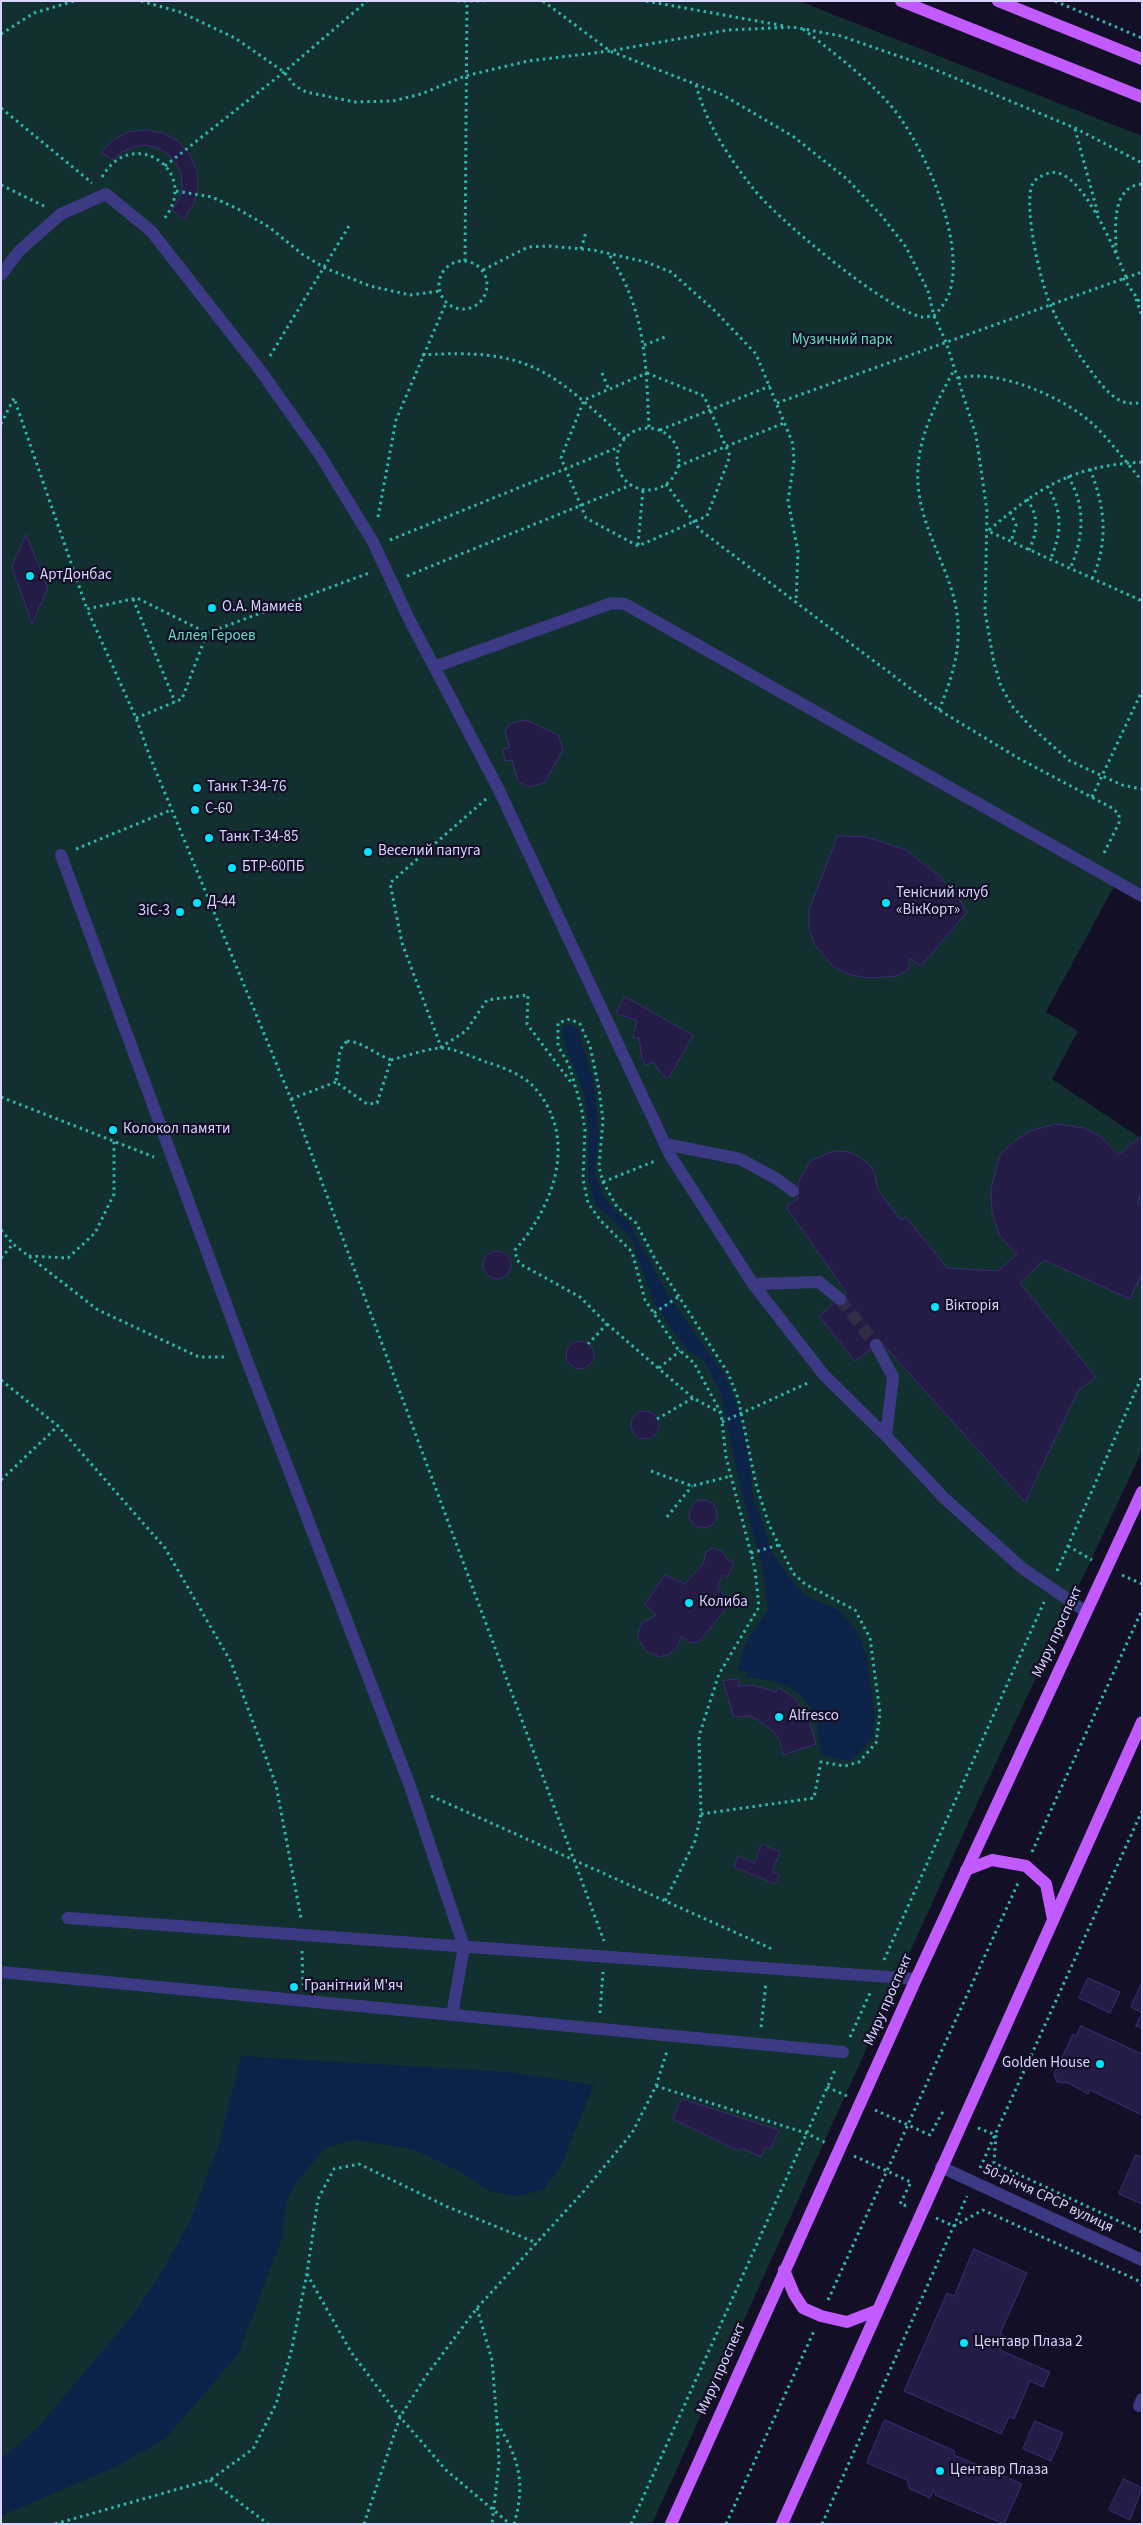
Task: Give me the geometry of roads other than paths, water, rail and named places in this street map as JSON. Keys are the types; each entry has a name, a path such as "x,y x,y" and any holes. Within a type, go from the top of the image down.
{"main road":[{"path":"901,1 1142,97"},
{"path":"998,1 1142,58"},
{"name":"Миру проспект","path":"671,2524 916,1979 1085,1611 1142,1492"},
{"path":"782,2524 1142,1722"},
{"path":"966,1870 992,1860 1026,1866 1046,1884 1053,1919"},
{"path":"784,2270 794,2294 803,2308 821,2316 847,2322 878,2310"}],"street":[{"path":"1,275 20,250 61,214 101,190 150,231 260,370 320,455 374,544 434,667 498,788 667,1150 753,1284 824,1375 886,1436 944,1498 1022,1568 1050,1589 1085,1611"},
{"path":"434,667 612,603 626,604 1142,896"},
{"path":"61,855 246,1358 410,1786 464,1946 452,2015"},
{"path":"667,1150 740,1159 777,1179 793,1191"},
{"path":"753,1284 819,1282 840,1299"},
{"path":"876,1345 893,1377 886,1436"},
{"path":"68,1918 916,1979"},
{"path":"1,1972 843,2052"},
{"name":"50-річчя СРСР вулиця","path":"941,2167 1142,2260"}],"water":[{"path":"569,1024 578,1028 594,1085 599,1135 594,1172 601,1191 613,1210 629,1223 667,1293 725,1376 740,1413 749,1457 753,1498 773,1553 789,1577 806,1596 840,1611 859,1634 867,1659 875,1719 873,1737 859,1754 849,1761 821,1755 815,1717 804,1699 796,1692 767,1680 746,1678 747,1671 738,1671 745,1646 768,1610 763,1570 739,1481 721,1394 705,1362 688,1350 654,1303 631,1238 596,1205 588,1179 589,1130 584,1094 562,1035 563,1027"},
{"path":"241,2056 508,2072 594,2085 560,2168 543,2190 518,2196 489,2191 461,2172 413,2149 353,2140 325,2148 298,2180 287,2199 282,2238 238,2355 165,2439 111,2469 1,2516 1,2459 38,2427 127,2322 159,2277 191,2219 220,2141"}],"tunnel":[{"path":"840,1299 876,1345"}],"place":[{"name":"АртДонбас","path":"30,576"},
{"name":"О.А. Мамиев","path":"212,608"},
{"name":"Танк Т-34-76","path":"197,788"},
{"name":"С-60","path":"195,810"},
{"name":"Танк Т-34-85","path":"209,838"},
{"name":"Веселий папуга","path":"368,852"},
{"name":"БТР-60ПБ","path":"232,868"},
{"name":"Д-44","path":"197,903"},
{"name":"Тенісний клуб «ВікКорт»","path":"886,903"},
{"name":"ЗіС-3","path":"180,912"},
{"name":"Колокол памяти","path":"113,1130"},
{"name":"Вікторія","path":"935,1307"},
{"name":"Колиба","path":"689,1603"},
{"name":"Alfresco","path":"779,1717"},
{"name":"Гранітний М'яч","path":"294,1987"},
{"name":"Golden House","path":"1100,2064"},
{"name":"Центавр Плаза 2","path":"964,2343"},
{"name":"Центавр Плаза","path":"940,2471"}],"park label":[{"name":"Музичний парк","path":"842,341"},
{"name":"Аллея Героев","path":"212,637"}]}
